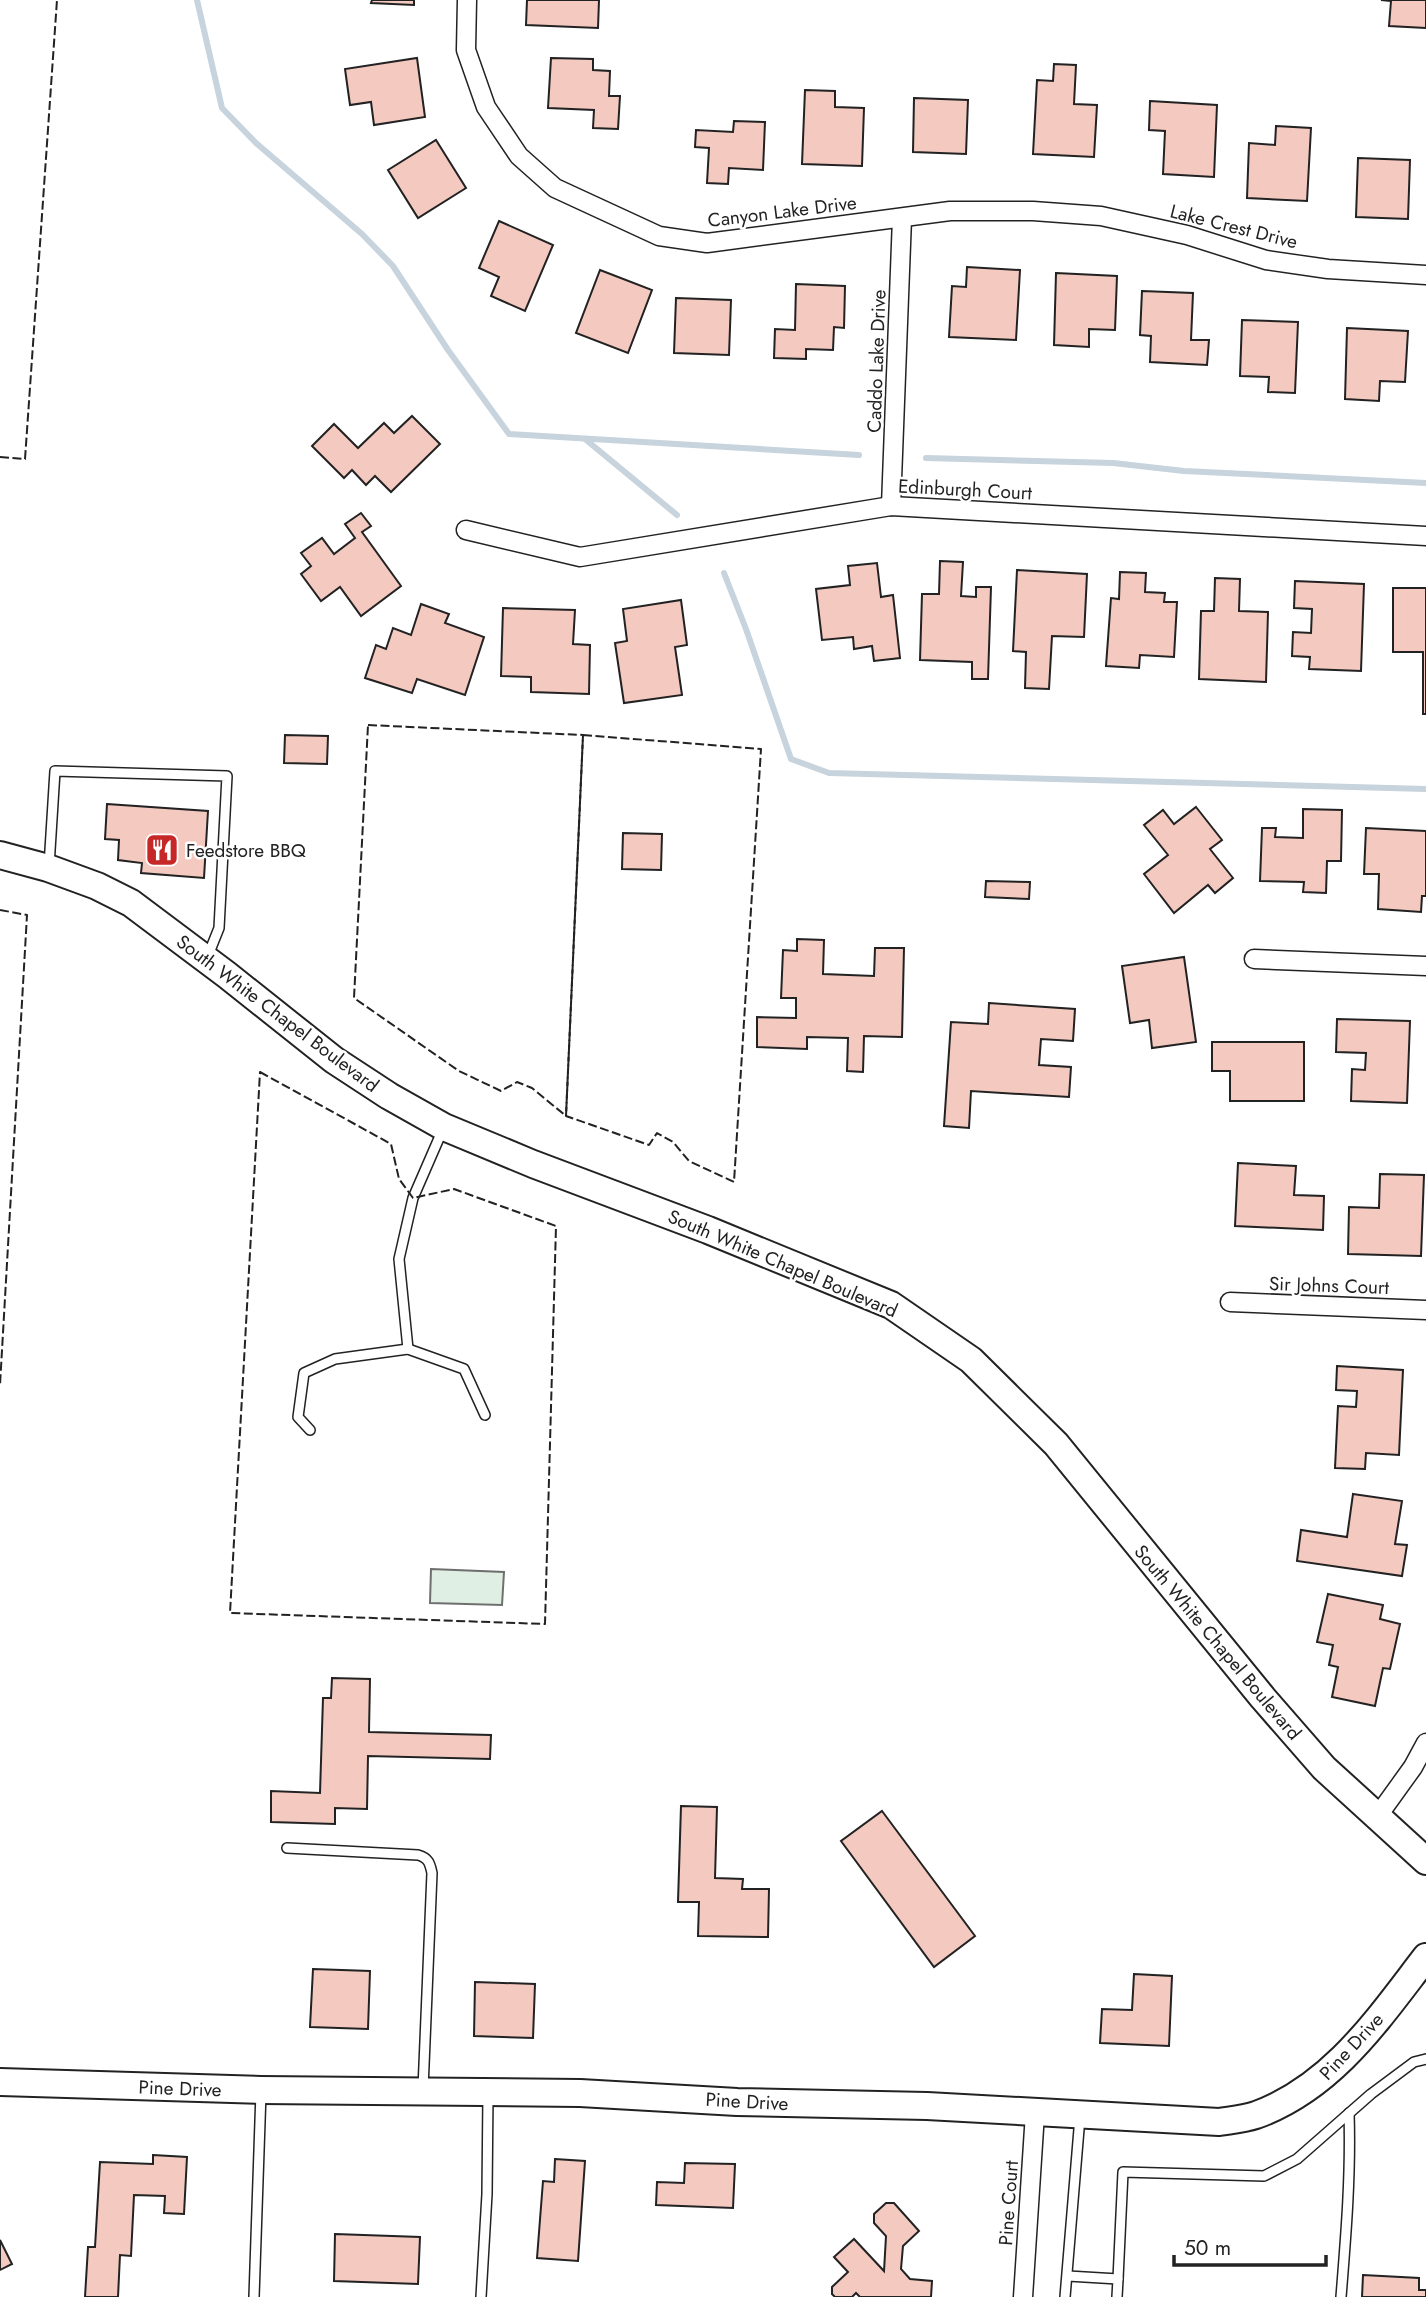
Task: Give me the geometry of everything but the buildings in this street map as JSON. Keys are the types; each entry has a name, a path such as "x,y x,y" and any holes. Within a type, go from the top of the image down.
{"main road":[{"name":"South White Chapel Boulevard","path":"0,855 48,868 97,886 131,903 207,959 334,1060 444,1128 708,1230 891,1305 971,1360 1056,1444 1263,1698 1324,1768 1426,1861"},
{"name":"Pine Drive","path":"0,2082 261,2090 580,2093 737,2102 927,2106 1219,2122 1253,2116 1285,2102 1315,2084 1343,2060 1426,1957"}],"street":[{"name":"Canyon Lake Drive","path":"467,0 466,50 486,107 519,156 555,188 659,236 707,243 950,211 1033,211"},
{"name":"Lake Crest Drive","path":"1033,211 1101,216 1187,235 1266,260 1328,269 1426,275"},
{"name":"Caddo Lake Drive","path":"891,506 902,218"},
{"name":"Edinburgh Court","path":"466,530 580,557 891,506 1426,536"},
{"path":"1254,959 1426,966"},
{"name":"Sir Johns Court","path":"1230,1302 1426,1310"},
{"path":"1377,1817 1413,1767 1426,1743"},
{"name":"Pine Court","path":"1023,2297 1035,2113"}],"lane":[{"path":"48,868 55,771 227,776 219,928 207,959"},
{"path":"408,1349 399,1259 413,1198 444,1128"},
{"path":"310,1430 298,1417 304,1373 335,1359 408,1349 464,1369 485,1415"},
{"path":"287,1848 418,1855 425,1857 430,1863 432,1873 423,2091"},
{"path":"1117,2297 1123,2172 1264,2176 1297,2159 1349,2113 1414,2062 1426,2059"},
{"path":"254,2297 261,2090"},
{"path":"481,2297 487,2194 488,2092"},
{"path":"1340,2297 1351,2155 1349,2113"},
{"path":"1065,2297 1081,2116"},
{"path":"1068,2276 1118,2279"}],"green space":[{"path":"431,1569 504,1572 502,1605 430,1603"}],"waterway":[{"path":"197,0 222,108 256,143 362,234 393,266 448,350 509,434 859,455"},
{"path":"585,439 677,515"},
{"path":"926,458 1113,463 1184,471 1426,483"},
{"path":"724,573 791,759 829,773 1426,789"}],"fence":[{"path":"0,457 25,459 57,0"},
{"path":"368,725 583,735 566,1116 532,1088 517,1082 501,1091 459,1071 354,998 368,725"},
{"path":"583,735 761,749 734,1182 689,1161 673,1142 657,1133 649,1145 566,1116 583,735"},
{"path":"0,910 27,915 0,1385"},
{"path":"260,1072 391,1144 399,1179 413,1198 454,1189 556,1226 545,1624 230,1613 260,1072"}],"place":[{"name":"Feedstore BBQ","path":"162,850"}]}
